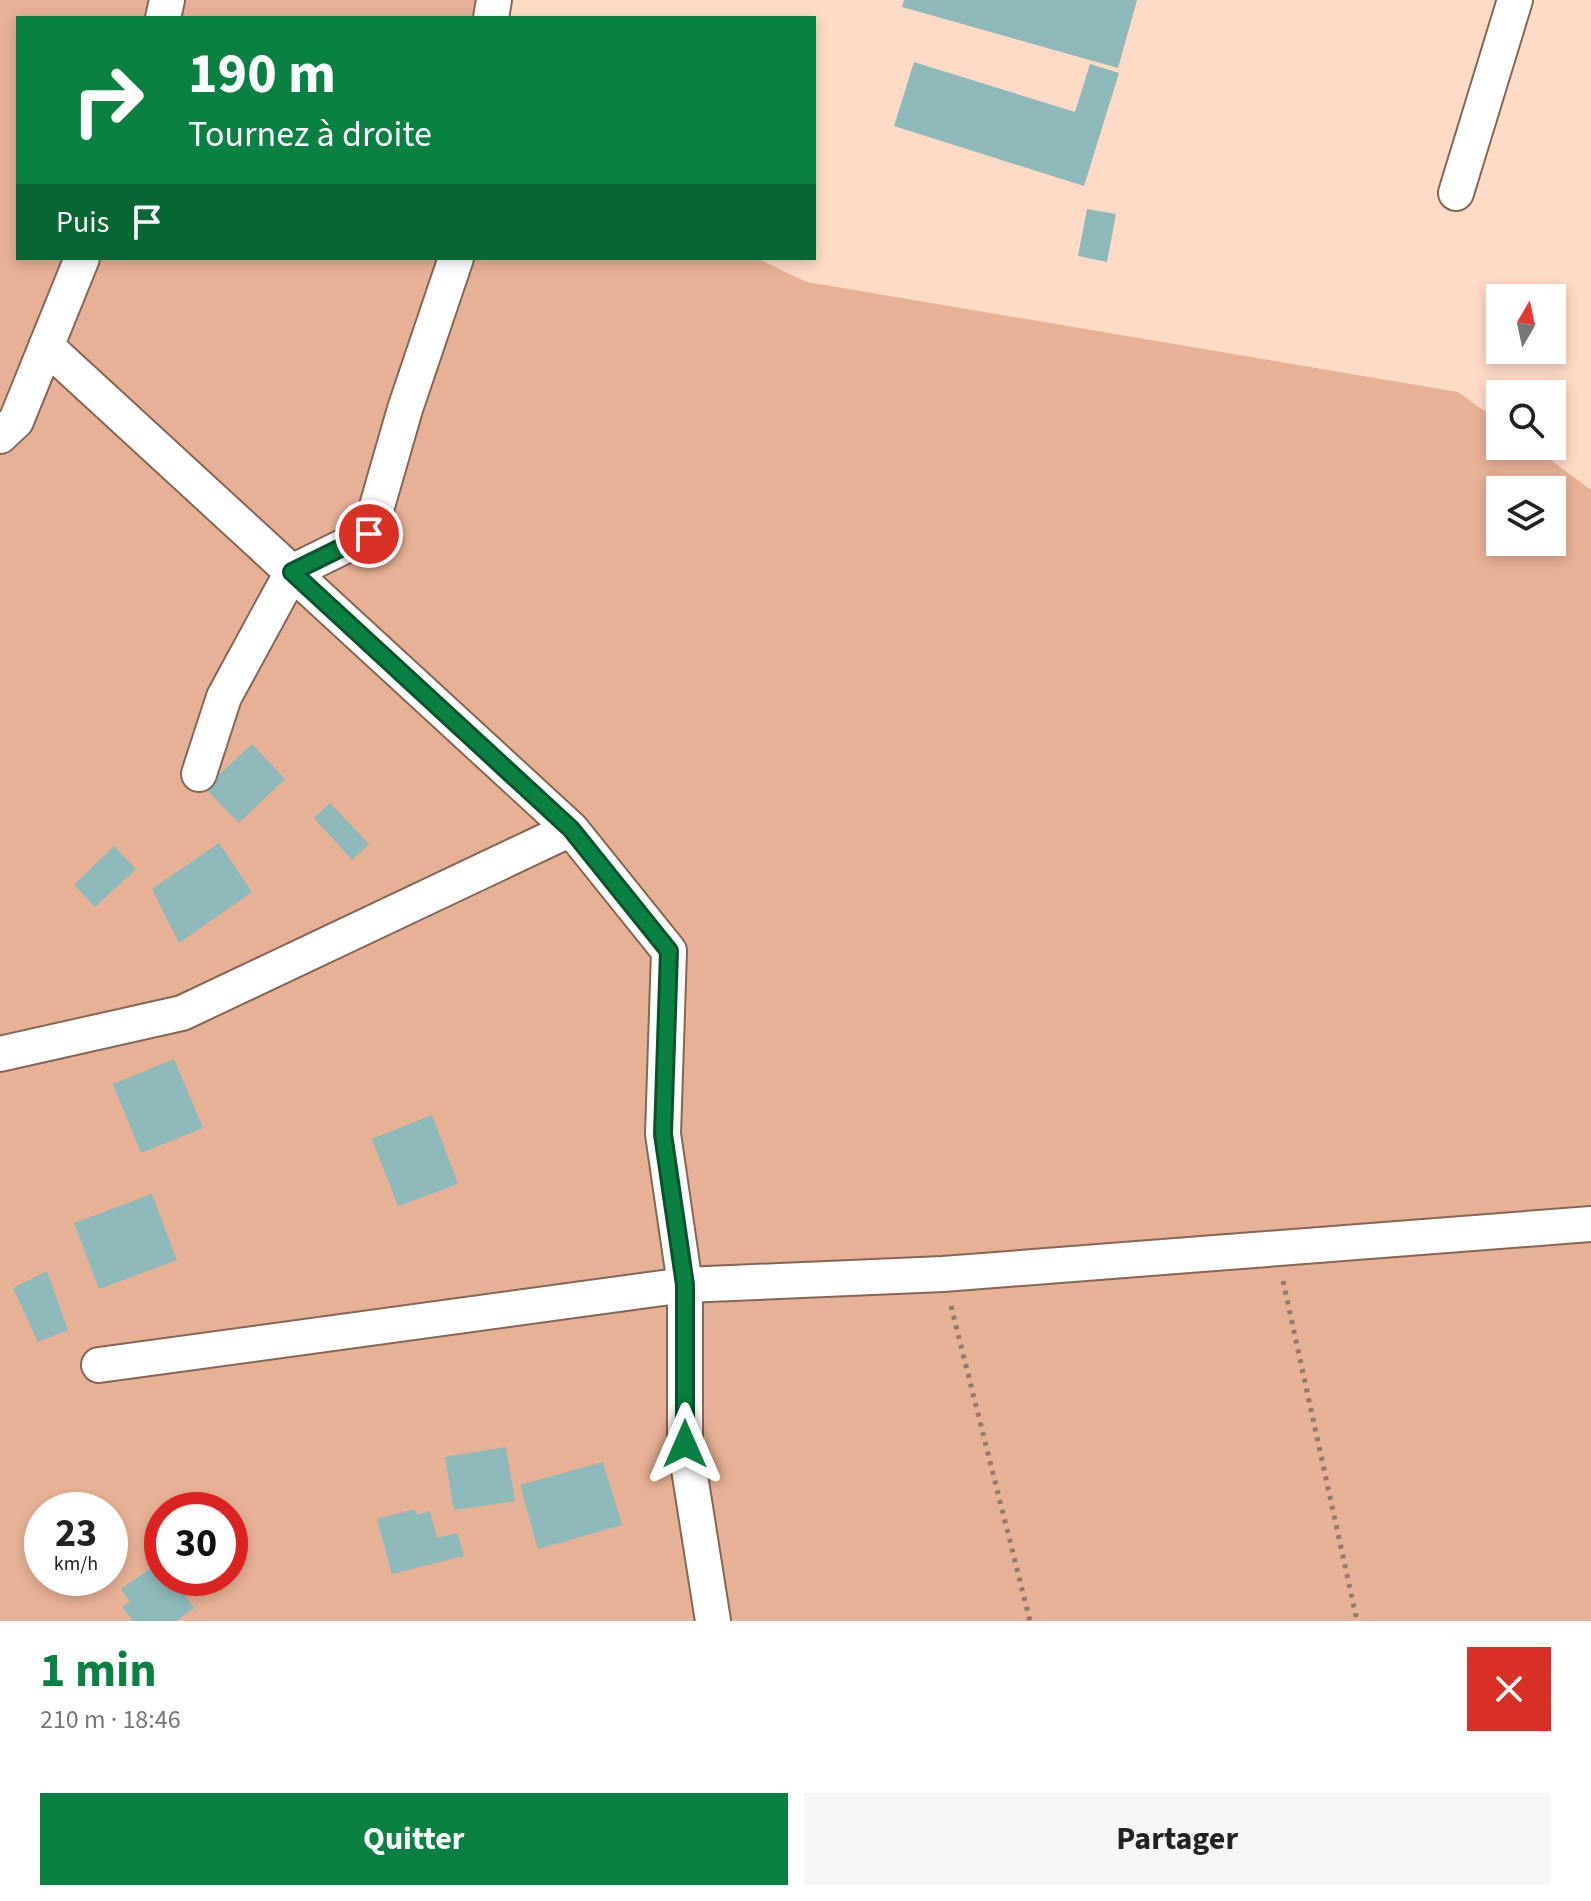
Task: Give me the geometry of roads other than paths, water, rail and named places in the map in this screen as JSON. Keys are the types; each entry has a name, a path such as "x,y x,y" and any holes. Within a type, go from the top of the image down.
{"street":[{"path":"1456,193 1515,0"},
{"path":"0,436 16,421 81,260"},
{"path":"199,774 224,697 292,572 369,534 405,409 455,260"},
{"path":"46,346 571,829 669,951 663,1134 685,1285 685,1444 713,1621"},
{"path":"0,1054 182,1013 571,829"},
{"path":"99,1365 685,1285 943,1274 1591,1224"}]}
